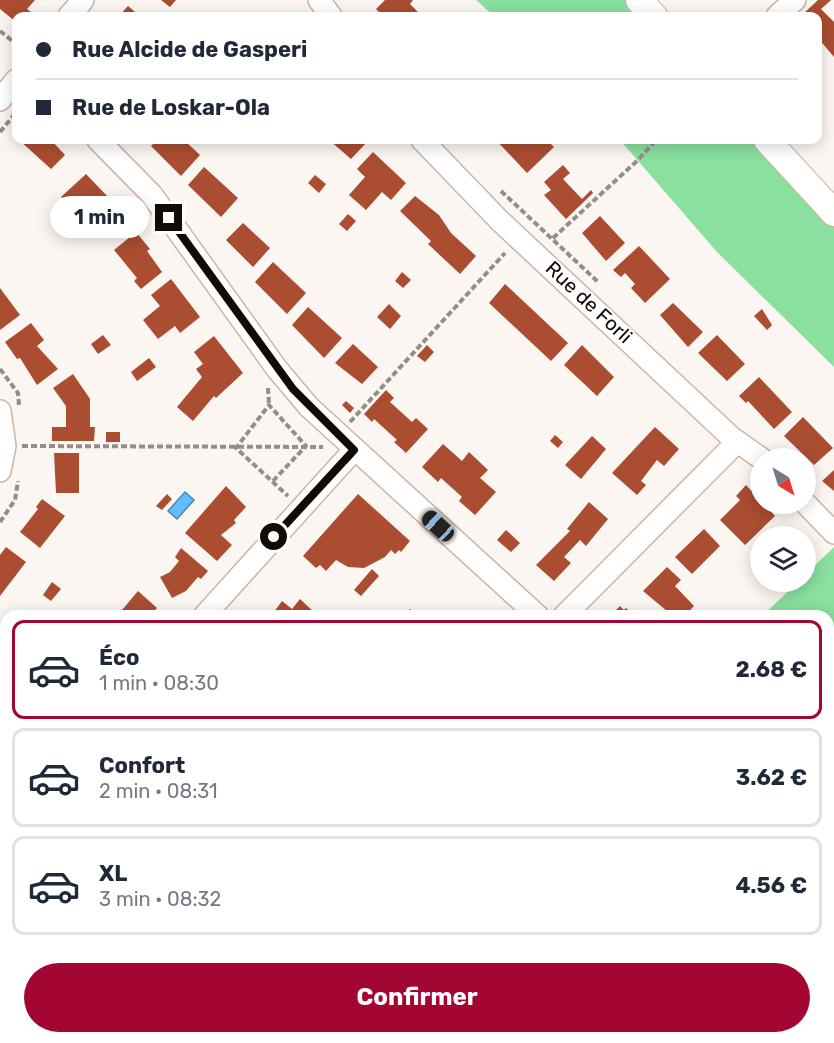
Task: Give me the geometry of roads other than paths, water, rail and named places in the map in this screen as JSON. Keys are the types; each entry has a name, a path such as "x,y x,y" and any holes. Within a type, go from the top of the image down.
{"main road":[{"path":"639,0 650,12"},
{"path":"771,144 834,213"}],"street":[{"path":"72,12 82,0"},
{"path":"782,12 795,0"},
{"path":"0,100 12,85"},
{"path":"102,144 152,195 293,389 354,450 531,610"},
{"name":"Rue de Forli","path":"426,144 519,238 737,442 750,448"},
{"path":"0,411 4,446 0,471"},
{"path":"570,610 737,442"},
{"path":"209,610 354,450"},
{"path":"816,514 834,533"}],"water":[{"path":"185,492 194,500 177,519 168,511"}]}
